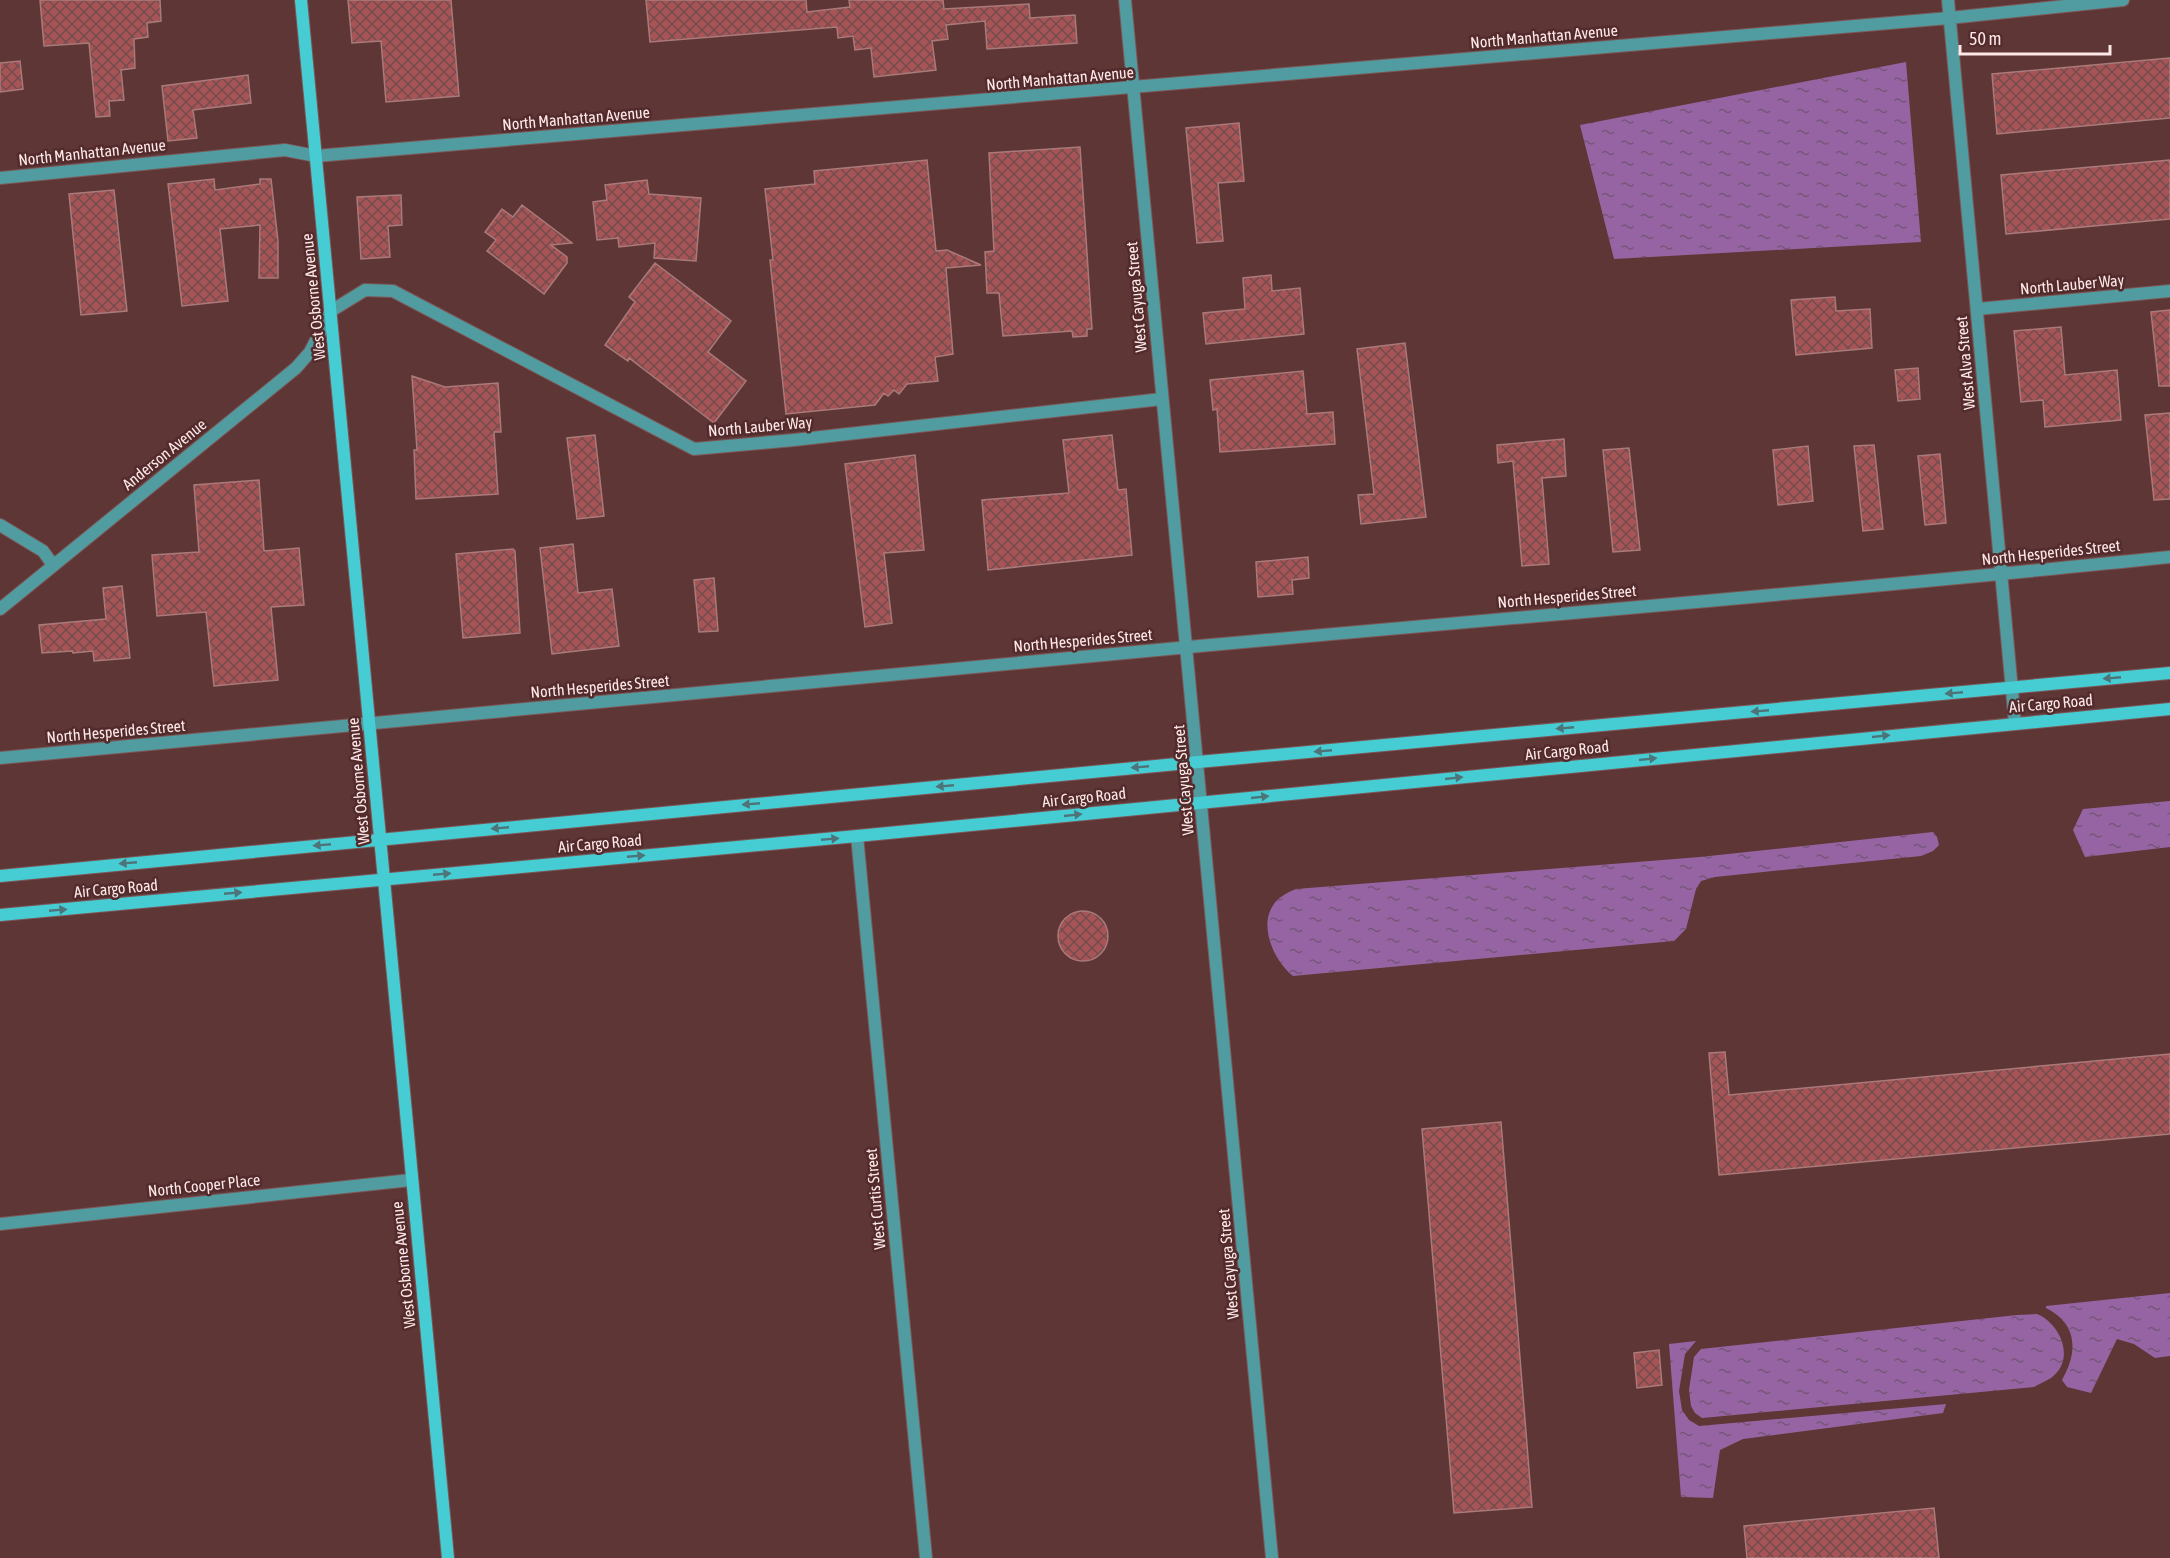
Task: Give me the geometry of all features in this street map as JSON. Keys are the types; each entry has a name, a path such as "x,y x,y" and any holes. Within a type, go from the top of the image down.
{"street":[{"name":"West Osborne Avenue","path":"301,0 448,1558"},
{"name":"West Cayuga Street","path":"1125,0 1272,1558"},
{"name":"West Alva Street","path":"1948,0 2015,723"},
{"name":"North Manhattan Avenue","path":"0,178 285,150 316,156 1133,88 1949,18 2123,0"},
{"name":"North Lauber Way","path":"331,311 365,290 393,291 694,449 816,438 1162,399"},
{"name":"North Lauber Way","path":"1977,309 2170,291"},
{"name":"Anderson Avenue","path":"0,609 296,368 310,352 331,311"},
{"path":"0,525 43,551 53,565"},
{"name":"North Hesperides Street","path":"0,758 2170,557"},
{"name":"Air Cargo Road","path":"0,876 1198,762 2170,673"},
{"name":"Air Cargo Road","path":"0,915 857,836 2170,709"},
{"name":"West Curtis Street","path":"857,836 926,1558"},
{"name":"North Cooper Place","path":"0,1224 411,1180"}],"water":[{"path":"1906,62 1921,242 1614,259 1580,125"},
{"path":"2170,801 2170,847 2085,857 2073,830 2083,809"},
{"path":"1933,832 1939,845 1933,851 1921,856 1715,877 1701,881 1696,889 1686,929 1674,941 1293,976 1276,955 1267,927 1273,905 1282,896 1296,889 1700,857"},
{"path":"2170,1293 2170,1356 2155,1358 2134,1344 2117,1339 2091,1393 2067,1387 2062,1380 2071,1359 2072,1340 2064,1322 2046,1306"},
{"path":"2037,1314 2046,1319 2059,1334 2064,1352 2059,1370 2051,1378 2034,1387 1702,1418 1691,1406 1689,1390 1694,1357 1701,1349"},
{"path":"1696,1341 1685,1354 1679,1391 1682,1410 1689,1420 1699,1426 1946,1404 1943,1413 1743,1439 1720,1450 1713,1498 1681,1497 1669,1344"}],"building":[{"path":"40,0 160,0 161,21 147,23 148,37 134,39 135,68 121,70 124,100 109,101 110,116 96,117 89,43 44,46"},
{"path":"348,0 451,0 459,96 386,102 381,41 352,43"},
{"path":"646,0 806,0 807,12 850,7 849,0 943,0 944,9 1029,4 1030,18 1075,15 1077,43 987,49 985,21 946,25 948,39 932,41 936,70 874,77 871,48 855,50 853,36 838,38 837,27 650,42"},
{"path":"2170,58 2170,118 1997,134 1992,74"},
{"path":"20,61 23,89 0,92 0,63"},
{"path":"248,75 251,103 193,110 197,138 168,141 162,86"},
{"path":"1239,123 1244,181 1218,183 1223,241 1197,243 1186,128"},
{"path":"1080,147 1092,329 1087,329 1087,336 1073,337 1072,331 1003,336 999,293 987,293 985,252 994,251 989,153"},
{"path":"927,160 936,251 947,250 981,265 946,268 953,354 935,357 938,381 907,384 899,394 894,390 888,396 884,393 875,405 786,414 765,189 815,184 814,171"},
{"path":"2170,160 2170,219 2006,234 2001,175"},
{"path":"214,179 215,190 260,184 260,179 271,179 278,241 278,278 259,278 260,225 220,229 228,301 182,306 168,184"},
{"path":"647,180 649,194 701,198 696,261 654,258 655,243 619,247 618,238 597,240 593,202 607,200 605,185"},
{"path":"114,190 127,311 81,315 69,194"},
{"path":"401,195 402,225 388,226 390,257 361,259 357,197"},
{"path":"522,205 572,243 551,245 567,257 567,263 544,294 487,251 496,240 485,232 502,209 513,217"},
{"path":"655,263 731,321 708,352 746,381 714,423 629,358 628,361 605,345 635,302 629,297"},
{"path":"1271,275 1272,291 1300,288 1304,334 1206,344 1203,313 1245,309 1243,278"},
{"path":"1835,297 1836,311 1870,309 1872,348 1796,355 1791,300"},
{"path":"2170,310 2170,386 2159,386 2151,312"},
{"path":"2061,327 2065,375 2117,370 2121,420 2045,427 2043,400 2021,402 2014,331"},
{"path":"1405,343 1426,517 1361,524 1358,495 1374,494 1357,349"},
{"path":"1918,368 1920,399 1898,401 1895,370"},
{"path":"1303,371 1307,414 1333,412 1335,444 1220,452 1217,409 1213,410 1210,380"},
{"path":"412,376 445,387 498,383 501,432 494,432 498,494 416,499 414,450 417,450"},
{"path":"2170,413 2170,499 2154,500 2145,415"},
{"path":"595,435 604,516 577,519 567,438"},
{"path":"1112,435 1118,490 1126,489 1132,555 988,570 982,500 1069,493 1063,440"},
{"path":"1564,439 1566,476 1542,478 1549,564 1522,566 1513,461 1498,463 1497,445"},
{"path":"1874,445 1883,529 1863,531 1854,446"},
{"path":"1808,446 1813,501 1778,505 1773,450"},
{"path":"1629,448 1640,550 1613,552 1603,450"},
{"path":"1940,454 1946,523 1925,525 1918,456"},
{"path":"915,455 924,550 884,553 892,623 865,627 845,464"},
{"path":"259,480 264,551 299,548 304,605 271,607 278,680 214,686 206,612 157,616 152,555 199,552 194,485"},
{"path":"573,544 578,593 612,589 619,646 552,654 540,548"},
{"path":"513,549 515,551 520,633 463,638 456,554"},
{"path":"1308,557 1309,578 1292,580 1293,594 1258,597 1256,562"},
{"path":"714,578 718,631 699,632 694,580"},
{"path":"122,586 130,658 94,661 93,651 42,653 39,625 106,619 103,588"},
{"path":"1083,911 1101,918 1108,936 1101,954 1083,961 1065,954 1058,936 1065,918"},
{"path":"1725,1052 1729,1095 2170,1054 2170,1134 1719,1175 1709,1053"},
{"path":"1501,1122 1532,1507 1454,1513 1422,1129"},
{"path":"1659,1350 1662,1385 1637,1388 1634,1353"},
{"path":"1934,1508 1939,1558 1747,1558 1744,1526"}]}
